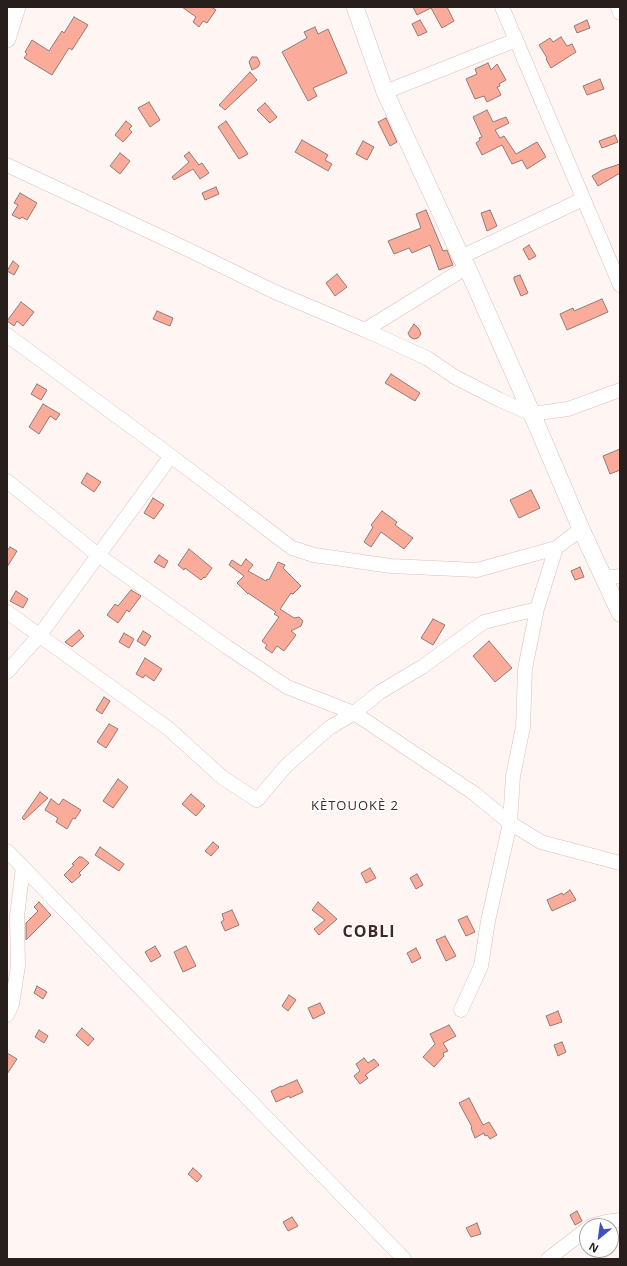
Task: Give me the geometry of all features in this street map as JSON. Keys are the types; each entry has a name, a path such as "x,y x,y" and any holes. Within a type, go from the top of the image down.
{"main road":[{"path":"7,38 17,7"},
{"path":"355,7 384,92 464,262 532,414 581,529 612,577 620,613"}],"street":[{"path":"502,7 620,285"},
{"path":"618,7 620,12"},
{"path":"384,92 516,40"},
{"path":"7,166 189,250 275,292 366,330 427,358 455,377 500,400 532,414 568,409 620,390"},
{"path":"366,330 464,262 583,199"},
{"path":"7,334 292,548 314,555 391,566 477,570 556,548 581,529"},
{"path":"603,396 620,402"},
{"path":"7,672 39,636 171,456"},
{"path":"7,481 98,555 227,647 287,687 354,713 475,794 510,823 541,842 620,864"},
{"path":"461,1010 481,966 488,921 510,823 513,776 523,726 525,669 537,609 556,548"},
{"path":"7,612 169,729 223,778 257,800 286,766 330,728 354,713 380,692 422,667 484,622 537,609"},
{"path":"7,851 404,1259"},
{"path":"7,1015 12,1004 18,966 17,916 23,867"},
{"path":"548,1259 579,1235"}],"building":[{"path":"182,7 211,7 216,10 207,23 203,21 199,27 193,22 196,17"},
{"path":"413,7 447,7 454,21 442,28 431,8 417,15"},
{"path":"74,17 88,25 72,50 69,48 52,75 24,58 27,54 25,52 32,40 49,51 62,31 64,33"},
{"path":"420,20 427,32 418,36 412,24"},
{"path":"587,20 590,28 577,33 574,26"},
{"path":"315,27 318,34 328,29 347,73 313,88 317,96 308,101 282,52 307,38 304,32"},
{"path":"561,37 567,46 572,44 576,52 551,68 539,45 550,38 553,42"},
{"path":"252,57 257,57 260,63 258,67 252,70 249,62"},
{"path":"488,63 491,70 497,64 506,80 497,87 501,95 487,102 484,96 475,99 466,79 477,74 475,69"},
{"path":"250,72 257,80 225,110 219,105"},
{"path":"600,79 604,89 587,95 583,86"},
{"path":"149,102 160,120 150,127 138,108"},
{"path":"265,103 277,117 270,123 257,110"},
{"path":"487,110 493,122 506,117 509,123 495,130 500,138 504,136 516,154 537,142 546,157 527,169 522,160 512,164 502,145 482,155 476,143 480,140 479,138 482,137 473,117"},
{"path":"386,118 397,142 390,146 378,122"},
{"path":"126,121 132,126 129,129 132,132 123,142 115,135"},
{"path":"226,121 248,154 239,159 218,127"},
{"path":"615,135 618,142 602,148 599,141"},
{"path":"302,140 328,155 325,160 332,164 328,171 295,152"},
{"path":"363,141 374,147 367,160 356,154"},
{"path":"189,152 199,165 202,163 209,173 200,179 193,169 174,180 172,177 189,162 184,156"},
{"path":"120,153 130,161 120,174 110,166"},
{"path":"620,164 620,173 598,186 592,176 602,170"},
{"path":"216,187 219,194 205,200 202,193"},
{"path":"20,193 37,203 27,220 22,217 20,219 12,215 18,205 14,203"},
{"path":"426,210 443,251 447,250 453,265 439,270 430,245 412,253 409,248 394,254 388,241 421,228 416,214"},
{"path":"490,210 497,226 487,231 481,213"},
{"path":"529,245 536,256 529,260 523,249"},
{"path":"13,261 19,266 14,275 7,271"},
{"path":"337,274 347,287 335,296 326,283"},
{"path":"520,275 528,293 521,296 514,280 514,277"},
{"path":"602,299 608,312 567,330 560,314 573,308 574,311"},
{"path":"21,302 34,312 23,326 17,321 14,326 7,321"},
{"path":"157,311 173,318 170,326 153,319"},
{"path":"414,324 419,329 421,334 418,338 414,339 410,337 408,333"},
{"path":"391,374 420,393 415,401 385,383"},
{"path":"37,384 47,390 41,400 31,394"},
{"path":"43,404 60,414 56,420 50,416 39,434 29,427"},
{"path":"620,449 620,470 610,474 603,456"},
{"path":"87,473 101,482 94,492 81,483"},
{"path":"531,490 540,508 519,518 510,500"},
{"path":"153,498 164,505 154,519 144,513"},
{"path":"382,511 397,522 395,525 413,538 404,549 381,532 371,547 364,542 373,527 371,525"},
{"path":"10,547 17,551 7,567 7,551"},
{"path":"189,549 212,568 205,578 204,577 201,580 185,568 184,570 178,565"},
{"path":"159,555 168,561 164,568 154,562"},
{"path":"246,559 253,565 248,571 266,581 267,579 269,580 278,562 285,565 283,568 301,586 293,594 291,593 280,609 294,618 299,617 303,621 301,626 291,631 296,635 284,651 277,646 272,653 265,648 267,645 262,641 279,617 274,614 276,612 248,594 237,583 244,576 229,565 232,560 241,566"},
{"path":"580,567 584,577 575,580 571,571"},
{"path":"131,590 141,596 129,612 127,610 118,623 107,615 115,604 118,606"},
{"path":"16,591 28,599 23,608 10,601"},
{"path":"433,619 445,625 433,645 421,638"},
{"path":"79,630 84,636 72,647 65,642"},
{"path":"143,631 151,636 145,646 137,641"},
{"path":"124,633 134,639 129,648 119,642"},
{"path":"489,641 512,668 495,682 473,656"},
{"path":"145,658 162,669 154,681 145,675 143,678 136,674"},
{"path":"104,697 110,701 102,714 96,710"},
{"path":"109,724 118,729 106,748 97,742"},
{"path":"118,779 128,787 113,808 103,801"},
{"path":"40,792 48,798 24,820 22,818"},
{"path":"191,794 205,806 196,816 182,804"},
{"path":"51,799 59,805 63,799 81,810 75,819 73,818 67,829 56,822 58,818 45,810"},
{"path":"213,842 219,847 211,856 205,851"},
{"path":"100,847 124,864 119,871 95,855"},
{"path":"79,857 82,857 89,863 79,873 81,875 72,883 64,875 74,865 72,864"},
{"path":"370,868 376,878 366,883 361,873"},
{"path":"417,874 423,885 416,889 410,878"},
{"path":"570,890 576,900 552,911 547,900 562,893 563,895"},
{"path":"39,902 51,915 26,940 26,923 38,911 34,907"},
{"path":"318,902 337,919 319,935 314,929 325,920 312,910"},
{"path":"232,910 239,925 225,931 221,922 224,920 222,914"},
{"path":"467,916 475,932 466,936 458,920"},
{"path":"445,936 456,956 446,961 436,940"},
{"path":"155,946 161,956 151,962 145,952"},
{"path":"186,946 196,966 183,972 174,952"},
{"path":"416,948 421,958 412,963 407,953"},
{"path":"37,986 47,992 43,999 34,993"},
{"path":"289,995 296,1000 288,1011 282,1006"},
{"path":"320,1003 325,1013 313,1019 308,1008"},
{"path":"558,1011 562,1022 550,1026 546,1016"},
{"path":"449,1025 456,1036 443,1043 448,1051 443,1053 444,1056 434,1067 423,1057 435,1044 430,1034"},
{"path":"82,1028 94,1039 88,1046 76,1035"},
{"path":"39,1030 48,1036 44,1043 35,1037"},
{"path":"562,1042 566,1052 558,1056 554,1045"},
{"path":"7,1053 17,1059 7,1074"},
{"path":"364,1058 368,1063 374,1059 379,1065 365,1075 368,1078 360,1084 354,1076 360,1071 356,1064"},
{"path":"297,1080 303,1092 276,1102 271,1091"},
{"path":"469,1098 483,1125 489,1122 497,1135 490,1139 487,1135 485,1136 484,1133 475,1138 471,1128 472,1127 459,1103"},
{"path":"193,1168 202,1176 197,1182 188,1174"},
{"path":"577,1211 580,1218 579,1218 579,1223 575,1225 570,1215"},
{"path":"292,1217 298,1226 288,1231 283,1222"},
{"path":"477,1223 481,1234 471,1237 466,1228"}],"district":[{"name":"KÈTOUOKÈ 2","path":"355,806"},
{"name":"COBLI","path":"369,932"}]}
